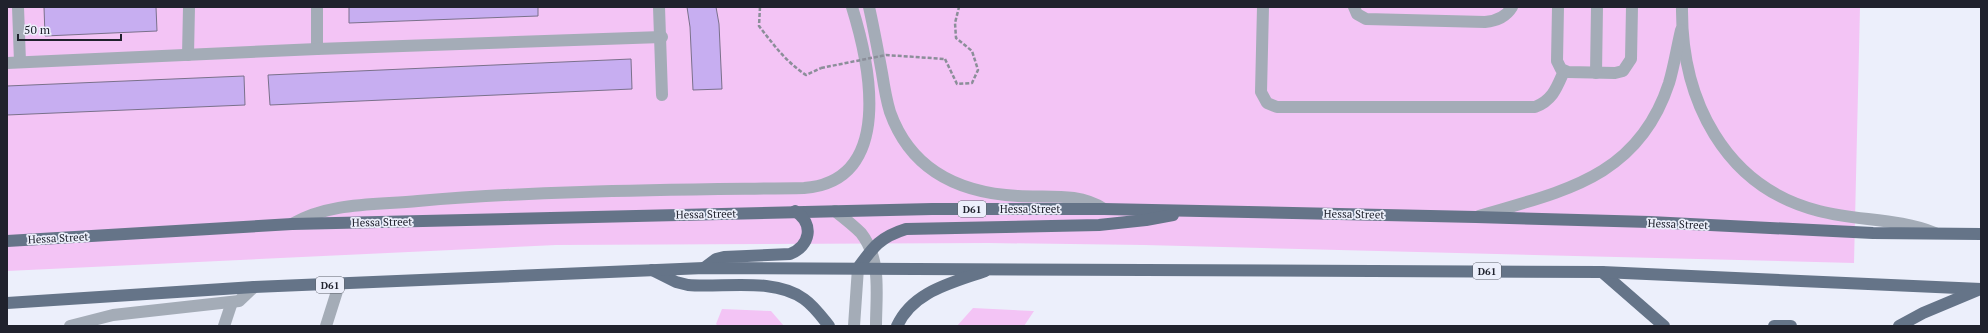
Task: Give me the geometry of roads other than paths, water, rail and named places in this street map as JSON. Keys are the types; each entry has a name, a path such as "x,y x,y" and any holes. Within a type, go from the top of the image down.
{"main road":[{"name":"Hessa Street","path":"7,241 292,224 795,211 1104,209 1476,217 1665,223 1873,233 1981,234"},
{"path":"704,268 716,259 724,257 790,254 799,250 805,243 808,234 805,221 795,211"},
{"path":"858,268 871,250 890,234 906,229 1122,223 1192,211"},
{"name":"D61","path":"7,302 254,287 339,285 704,268 992,268 1602,272 1981,289"},
{"path":"897,326 909,308 921,297 936,289 992,268"},
{"path":"652,270 670,279 688,285 770,286 788,290 803,298 817,310 829,326"},
{"path":"1602,272 1664,326"},
{"path":"1899,326 1923,313 1981,289"},
{"path":"1774,326 1791,326"}],"street":[{"path":"18,7 20,62"},
{"path":"188,55 189,7"},
{"path":"317,7 317,49"},
{"path":"659,7 662,37 662,95"},
{"path":"292,224 310,214 332,209 458,198 558,192 804,188 825,184 841,175 853,164 865,144 868,132 869,90 864,52 852,7"},
{"path":"869,7 890,110 901,134 909,146 928,166 940,176 966,188 1006,195 1079,198 1096,203 1104,209"},
{"path":"1263,7 1261,92 1267,104 1277,107 1535,107 1548,100 1554,94 1564,71"},
{"path":"1354,7 1357,14 1366,19 1485,22 1499,19 1512,7"},
{"path":"1558,7 1557,61 1564,71"},
{"path":"1596,73 1597,7"},
{"path":"1564,71 1596,73 1619,72 1630,64 1632,55 1632,7"},
{"path":"1682,7 1682,22 1690,76 1698,103 1721,146 1735,163 1751,178 1769,190 1810,208 1913,225 1936,233"},
{"path":"1476,217 1579,185 1600,174 1635,144 1649,125 1661,104 1669,82 1682,22"},
{"path":"7,63 317,49 662,37"},
{"path":"835,211 860,232 871,250 876,268 876,326"},
{"path":"854,326 858,268"},
{"path":"326,326 339,285"},
{"path":"70,326 93,318 113,315 239,301 245,298 254,287"},
{"path":"224,326 232,302"},
{"path":"93,318 104,326"}]}
